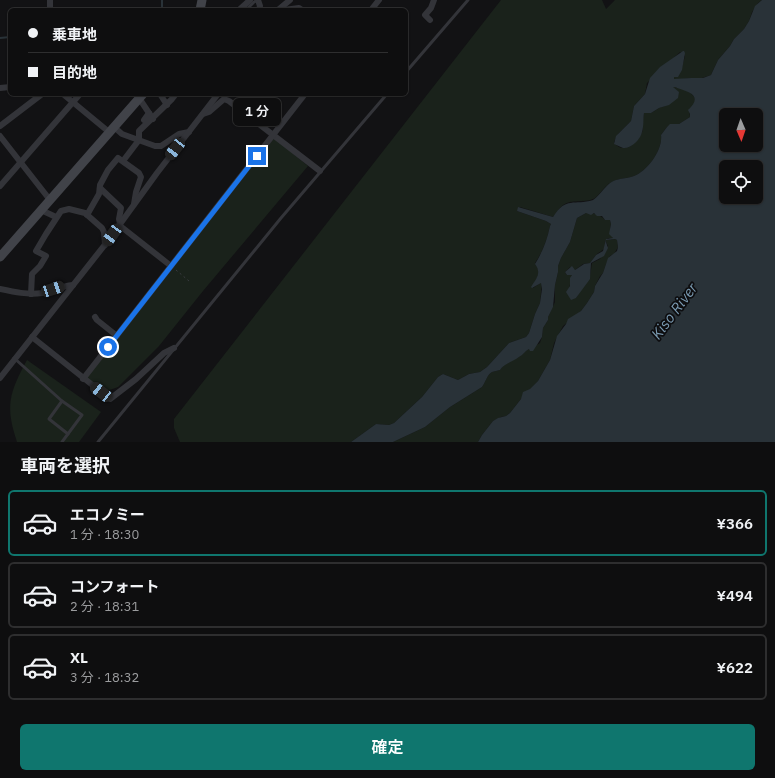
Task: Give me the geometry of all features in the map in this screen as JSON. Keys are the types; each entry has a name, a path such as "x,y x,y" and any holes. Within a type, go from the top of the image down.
{"main road":[{"path":"0,257 141,96"}],"street":[{"path":"240,8 250,0"},
{"path":"280,8 290,0"},
{"path":"373,8 379,0"},
{"path":"430,20 425,15 431,8 434,0"},
{"path":"0,126 39,96"},
{"path":"66,96 112,130 155,146 161,146 179,134 189,132"},
{"path":"0,186 78,96"},
{"path":"141,96 151,116"},
{"path":"161,96 167,105"},
{"path":"144,120 167,105 174,96"},
{"path":"0,378 14,358 105,245 216,96"},
{"path":"83,379 303,96"},
{"path":"203,114 210,112 224,99 230,101 320,171"},
{"path":"123,161 138,140 139,132 151,116"},
{"path":"0,136 50,200"},
{"path":"87,215 99,194 100,185 108,170 118,158 141,176 134,205"},
{"path":"100,188 121,208 119,219 120,225 171,266"},
{"path":"31,294 32,274 40,266 46,256 36,251 61,210 65,209 85,213 102,228 104,232 105,245"},
{"path":"41,210 56,217"},
{"path":"0,289 31,294 73,285"},
{"path":"96,317 97,320 117,336"},
{"path":"32,337 110,399 136,379 164,353 174,348"}],"lane":[{"path":"248,8 258,0"},
{"path":"408,70 468,0"},
{"path":"98,442 320,171 384,96"},
{"path":"14,358 62,401 82,416 62,442"},
{"path":"62,401 49,419 68,434"}],"path":[{"path":"171,266 189,281"}],"shaded area":[{"path":"501,0 602,0 606,9 615,0 762,0 752,12 744,29 734,39 718,60 711,75 702,78 674,80 674,77 681,71 685,56 680,52 647,83 645,94 634,106 631,121 618,134 614,142 620,147 629,147 639,138 643,128 644,113 651,113 665,106 673,87 677,87 692,94 696,101 689,109 690,117 679,124 667,127 661,135 661,141 657,153 644,170 634,176 613,181 593,199 566,203 553,217 520,207 517,211 551,224 548,236 535,263 538,270 538,276 533,288 542,282 540,303 529,333 526,337 509,343 487,367 480,372 469,374 458,380 443,374 438,377 422,397 394,423 389,425 376,424 351,442 180,442 174,428 174,419"},
{"path":"274,138 308,166 159,346 118,387 104,392 86,378"},
{"path":"586,213 597,214 605,220 610,220 610,228 613,239 608,238 606,240 617,240 618,247 614,254 610,256 603,273 595,286 594,292 587,303 581,311 563,326 554,343 550,360 538,381 510,413 493,421 478,442 393,442 425,427 450,407 482,387 487,377 492,372 500,370 508,362 519,357 527,350 540,343 543,328 555,302 555,285 558,266 570,242 577,218","holes":["606,240 608,246 600,259 592,263 590,276 576,298 569,289 572,275 567,275 565,272 570,267 575,270 583,264 590,263 596,255 603,250"]},
{"path":"27,360 101,412 79,442 17,442 11,419 11,400 16,382"}],"water":[{"name":"Kiso River","path":"762,0 775,0 775,442 478,442 493,421 510,413 521,399 523,392 530,389 538,381 550,360 557,336 568,319 581,311 587,303 603,273 608,258 617,251 617,240 606,240 608,248 604,256 591,263 590,279 576,298 571,300 566,292 570,286 570,278 572,275 567,275 565,272 572,266 575,270 584,264 590,263 596,255 603,251 606,239 613,238 609,234 611,224 610,220 605,220 602,216 597,216 594,213 591,215 586,213 577,218 570,242 561,258 558,266 553,307 543,328 542,337 533,351 530,351 529,349 500,370 492,372 488,375 482,387 450,407 425,427 393,442 351,442 376,424 389,425 394,423 422,397 438,377 443,374 458,380 469,374 480,372 487,367 509,343 526,337 529,333 540,303 542,289 541,283 532,288 531,287 538,273 535,264 548,236 551,224 517,211 518,207 553,217 562,206 571,203 593,200 612,181 634,176 644,170 657,153 661,141 661,135 670,124 679,124 690,117 688,110 695,100 691,93 673,87 679,92 678,98 669,105 659,108 651,113 644,113 641,135 635,143 626,148 614,144 616,136 631,121 634,106 645,94 650,78 660,67 683,51 685,53 682,70 678,77 674,77 674,79 703,78 711,75 718,60 749,21 755,6"}],"waterway":[{"path":"162,0 162,8"},
{"path":"0,38 8,37"}],"route":[{"path":"108,347 257,156"}]}
